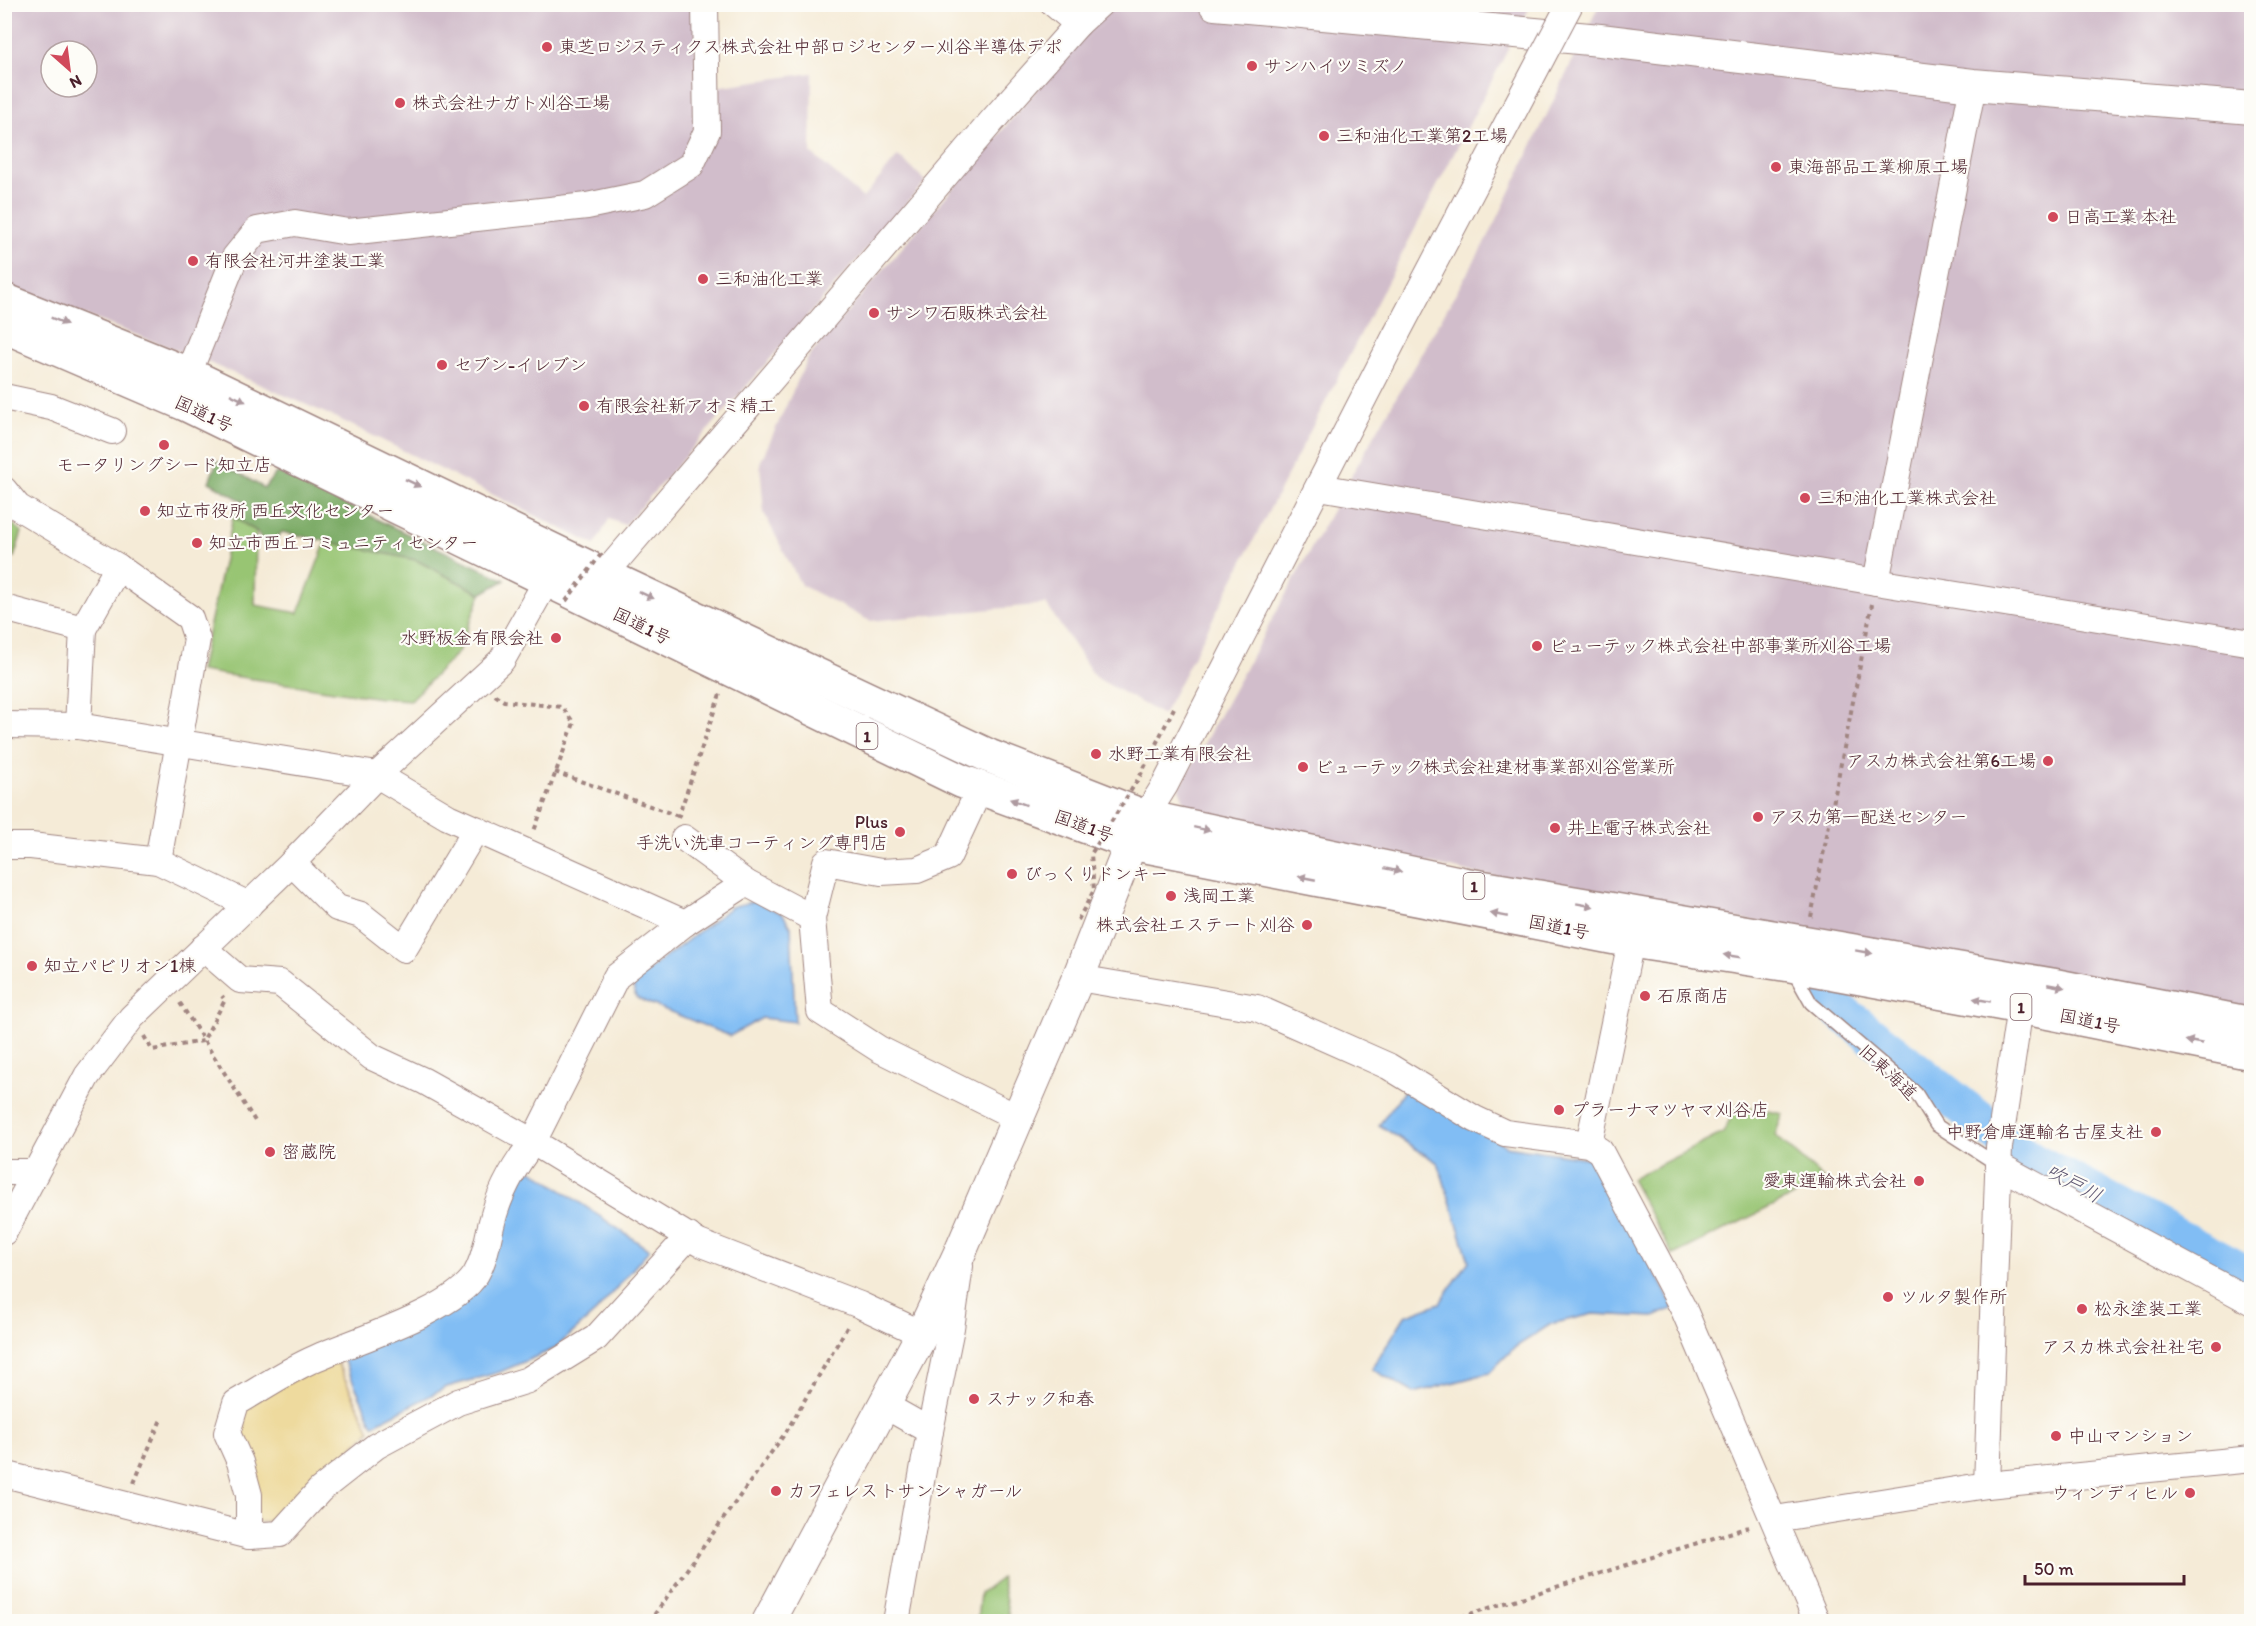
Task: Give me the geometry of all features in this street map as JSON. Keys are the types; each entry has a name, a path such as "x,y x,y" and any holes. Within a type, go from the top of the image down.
{"highway":[{"name":"国道1号","path":"4,300 188,374 603,564 1138,830 1463,884 1798,954 2020,1007 2252,1053"},
{"name":"国道1号","path":"4,326 185,404 557,590 729,668 961,781 980,788 1138,830 1631,941 1798,954 2052,985 2252,1024"}],"street":[{"path":"188,374 235,257 257,230 295,224 348,232 587,206 645,194 691,165 706,131 705,4"},
{"path":"1054,4 1078,24"},
{"path":"603,564 1078,24 1100,4"},
{"path":"1215,4 1599,40 1973,85 2252,108"},
{"path":"768,1622 922,1334 962,1248 1078,978 1138,830 1570,4"},
{"path":"1876,582 1973,85"},
{"path":"4,396 51,407 112,431"},
{"path":"1318,487 2252,643"},
{"path":"4,490 18,507 118,567 190,618 198,639 158,861"},
{"path":"78,726 83,629 118,567"},
{"path":"4,1232 87,1076 132,1017 292,863 377,775 502,660 557,590"},
{"path":"4,608 83,629"},
{"path":"4,725 78,726 181,741 377,775 448,817 686,923"},
{"path":"980,788 948,857 917,870 881,872 826,862 812,918 820,1011 879,1048 1016,1118"},
{"path":"681,827 746,883 812,918"},
{"path":"292,863 337,908 361,915 404,949 476,829"},
{"path":"4,846 31,846 158,861 249,905"},
{"path":"249,1536 249,1495 240,1462 227,1433 236,1403 314,1359 411,1319 446,1301 475,1276 486,1251 492,1221 514,1166 533,1142 616,977 686,923 746,883"},
{"path":"1589,1144 1631,941"},
{"path":"203,948 240,980 280,983 372,1057 424,1081 533,1142 699,1243 860,1305 922,1334"},
{"path":"1078,978 1257,1008 1388,1066 1475,1119 1505,1133 1589,1144 1600,1151 1684,1310 1817,1622"},
{"path":"1988,1485 1999,1146 2020,1007"},
{"name":"旧東海道","path":"1999,1146 2252,1302"},
{"path":"4,1172 35,1172"},
{"path":"4,1474 126,1503 249,1536 280,1534 320,1490 376,1446 458,1402 528,1380 596,1338 689,1236"},
{"path":"896,1622 951,1328 962,1248"},
{"path":"884,1405 930,1431"},
{"path":"1775,1519 1988,1485 2252,1458"}],"lane":[{"name":"旧東海道","path":"1798,954 1811,1003 1916,1093 1936,1125 1999,1146"}],"path":[{"path":"557,590 603,564"},
{"path":"1798,954 1876,582"},
{"path":"555,772 681,827 729,668"},
{"path":"478,683 504,701 562,707 574,723 526,852"},
{"path":"1078,920 1094,890 1091,854 1140,776 1174,708"},
{"path":"168,981 203,1041 255,1121"},
{"path":"203,1041 225,1000 219,991"},
{"path":"132,1017 152,1050 203,1041"},
{"path":"649,1622 786,1432 860,1305"},
{"path":"126,1503 162,1417"},
{"path":"1444,1622 1775,1519"}],"shaded area":[{"path":"4,5 697,5 695,90 812,73 811,153 863,198 898,156 926,181 625,525 609,519 595,545 337,418 205,361 5,285"},
{"path":"1109,5 1531,5 1163,715 1095,677 1046,604 870,621 801,585 764,513 760,463 808,358"},
{"path":"1599,5 2251,5 2251,1008 1473,873 1188,811 1179,789 1346,485 1492,230"}],"green space":[{"path":"217,461 264,488 277,472 505,580 481,594 416,560 282,532 268,547 256,531 233,517 244,502 209,482"},
{"path":"4,517 22,532 14,557 5,555"},
{"path":"233,517 256,531 255,605 298,613 326,541 416,560 481,594 458,652 411,700 381,698 200,671"},
{"path":"1737,1105 1783,1114 1775,1135 1825,1180 1673,1255 1631,1179 1723,1133"},
{"path":"1001,1578 1010,1621 977,1621 980,1594"}],"sand":[{"path":"335,1358 370,1431 274,1520 258,1523 235,1431 242,1407"}],"water":[{"path":"755,901 783,914 791,927 795,1022 762,1018 730,1036 636,998 632,983 731,907"},
{"path":"1407,1087 1506,1146 1594,1159 1674,1308 1654,1317 1593,1314 1551,1324 1514,1348 1489,1373 1414,1393 1372,1369 1405,1316 1440,1303 1469,1261 1438,1163 1379,1125"},
{"path":"532,1170 649,1250 596,1312 554,1349 500,1372 447,1387 373,1425 342,1357 448,1311 506,1178"}],"waterway":[{"name":"吹戸川","path":"1826,1000 2031,1160 2252,1277"}],"place":[{"name":"東芝ロジスティクス株式会社中部ロジセンター刈谷半導体デポ","path":"547,47"},
{"name":"サンハイツミズノ","path":"1252,66"},
{"name":"株式会社ナガト刈谷工場","path":"400,103"},
{"name":"三和油化工業第2工場","path":"1324,136"},
{"name":"東海部品工業柳原工場","path":"1776,167"},
{"name":"日高工業 本社","path":"2053,217"},
{"name":"有限会社河井塗装工業","path":"193,261"},
{"name":"三和油化工業","path":"703,279"},
{"name":"サンワ石販株式会社","path":"874,313"},
{"name":"セブン-イレブン","path":"442,365"},
{"name":"有限会社新アオミ精工","path":"584,406"},
{"name":"モータリングシード知立店","path":"164,445"},
{"name":"三和油化工業株式会社","path":"1805,498"},
{"name":"知立市役所 西丘文化センター","path":"145,511"},
{"name":"知立市西丘コミュニティセンター","path":"197,543"},
{"name":"水野板金有限会社","path":"556,638"},
{"name":"ビューテック株式会社中部事業所刈谷工場","path":"1537,646"},
{"name":"水野工業有限会社","path":"1096,754"},
{"name":"アスカ株式会社第6工場","path":"2048,761"},
{"name":"ビューテック株式会社建材事業部刈谷営業所","path":"1303,767"},
{"name":"アスカ第一配送センター","path":"1758,817"},
{"name":"井上電子株式会社","path":"1555,828"},
{"name":"Plus 手洗い洗車コーティング専門店","path":"900,832"},
{"name":"びっくりドンキー","path":"1012,874"},
{"name":"浅岡工業","path":"1171,896"},
{"name":"株式会社エステート刈谷","path":"1307,925"},
{"name":"知立パビリオン1棟","path":"32,966"},
{"name":"石原商店","path":"1645,996"},
{"name":"プラーナマツヤマ刈谷店","path":"1559,1110"},
{"name":"中野倉庫運輸名古屋支社","path":"2156,1132"},
{"name":"密蔵院","path":"270,1152"},
{"name":"愛東運輸株式会社","path":"1919,1181"},
{"name":"ツルタ製作所","path":"1888,1297"},
{"name":"松永塗装工業","path":"2082,1309"},
{"name":"アスカ株式会社社宅","path":"2216,1347"},
{"name":"スナック和春","path":"974,1399"},
{"name":"中山マンション","path":"2056,1436"},
{"name":"カフェレストサンシャガール","path":"776,1491"},
{"name":"ウィンディヒル","path":"2190,1493"}]}
